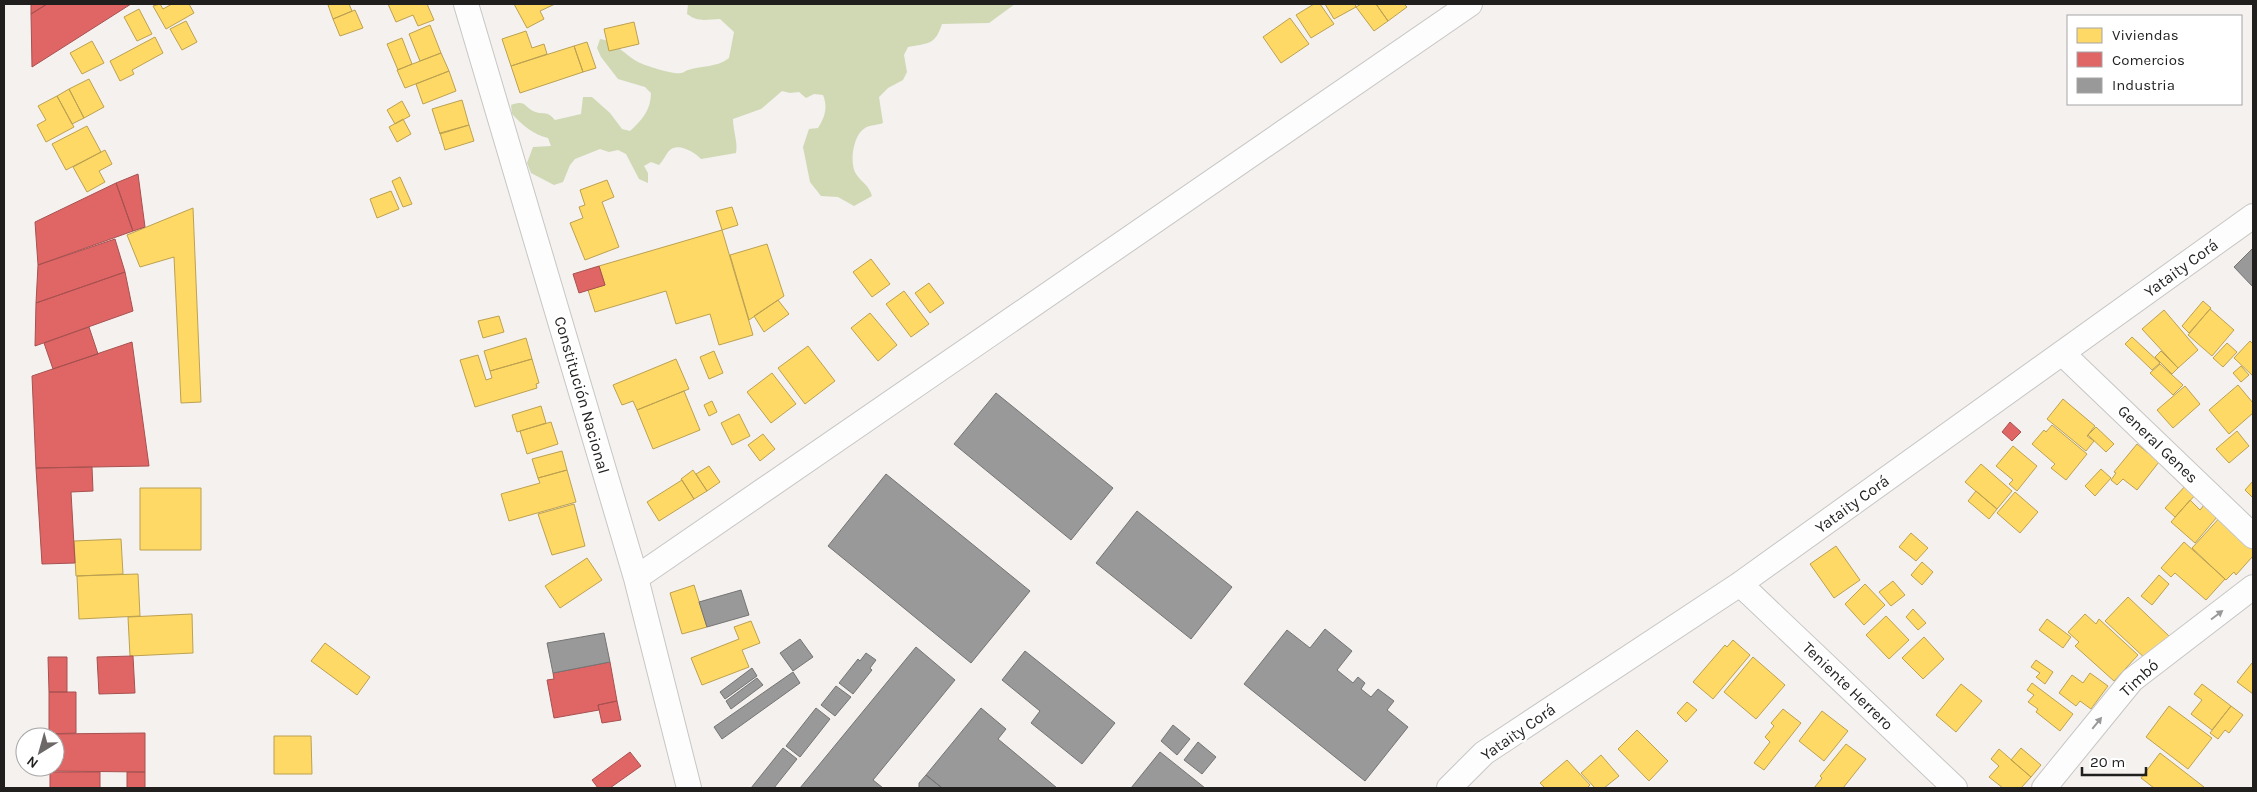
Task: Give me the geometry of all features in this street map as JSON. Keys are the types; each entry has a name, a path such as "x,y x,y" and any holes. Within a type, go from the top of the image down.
{"street":[{"name":"Constitución Nacional","path":"466,4 636,578 688,788"},
{"path":"636,578 1470,4"},
{"name":"Yataity Corá","path":"1449,788 1484,753 1740,584 2253,216"},
{"name":"General Genes","path":"2062,353 2253,536"},
{"name":"Teniente Herrero","path":"1740,584 1955,788"},
{"name":"Timbó","path":"2044,788 2132,680 2253,587"}],"green space":[{"path":"688,4 1015,4 989,23 942,24 937,36 930,42 908,47 904,55 907,72 903,80 888,88 879,97 883,123 865,128 855,143 853,150 854,169 872,196 854,206 838,197 821,196 810,182 803,147 809,129 818,128 824,116 825,104 823,95 814,94 806,98 799,92 790,93 782,91 761,109 733,119 736,153 701,159 694,153 676,147 668,152 659,165 651,162 644,166 648,173 648,183 639,179 626,154 618,150 609,152 600,149 575,159 570,165 563,182 554,185 531,173 527,163 533,147 551,146 548,138 533,132 512,114 511,105 522,103 533,111 547,114 555,120 581,114 583,97 592,97 610,113 622,129 630,131 648,110 651,93 645,87 618,79 601,57 597,48 600,39 616,46 640,63 673,73 682,73 694,68 714,65 729,58 734,32 720,19 703,20 691,17 687,14"}],"building: Viviendas":[{"path":"160,4 163,9 172,4 189,4 194,13 166,29 153,6"},
{"path":"349,4 352,11 333,19 328,5"},
{"path":"388,4 427,4 434,20 418,26 413,15 396,22"},
{"path":"514,4 555,4 540,11 544,19 527,28"},
{"path":"1314,4 1320,4 1334,24 1311,38 1296,15"},
{"path":"1325,4 1355,4 1356,7 1334,19"},
{"path":"1361,4 1376,4 1388,21 1374,31 1356,7"},
{"path":"1376,4 1404,4 1407,7 1388,21"},
{"path":"139,9 152,34 137,41 124,17"},
{"path":"355,10 363,28 340,36 333,19"},
{"path":"1290,18 1309,44 1281,63 1263,37"},
{"path":"186,21 197,42 182,50 170,29"},
{"path":"634,22 639,44 609,51 604,29"},
{"path":"430,25 441,53 420,61 409,34"},
{"path":"526,31 532,48 544,44 547,54 511,66 502,39"},
{"path":"155,37 163,53 132,70 134,74 120,81 110,61"},
{"path":"402,38 412,64 398,70 387,44"},
{"path":"92,41 104,63 82,74 70,53"},
{"path":"587,42 596,68 583,72 574,46"},
{"path":"574,46 583,72 520,93 511,66"},
{"path":"441,53 449,71 405,88 397,70"},
{"path":"449,71 456,91 423,104 416,84"},
{"path":"89,79 104,107 84,118 69,89"},
{"path":"69,89 84,118 72,124 57,96"},
{"path":"57,96 74,127 46,142 37,125 46,120 38,106"},
{"path":"462,100 469,125 440,134 432,109"},
{"path":"402,101 410,116 395,124 387,110"},
{"path":"403,119 411,134 397,142 389,127"},
{"path":"469,125 474,141 445,150 440,133"},
{"path":"87,126 101,152 66,170 52,144"},
{"path":"105,150 112,164 99,171 105,182 87,192 73,167"},
{"path":"400,177 412,204 403,207 392,181"},
{"path":"607,180 614,197 602,202 619,247 585,260 570,223 583,218 579,207 585,205 580,190"},
{"path":"391,191 399,209 377,218 370,199"},
{"path":"732,207 738,225 722,230 716,211"},
{"path":"193,208 201,402 181,403 174,257 140,267 127,235"},
{"path":"722,230 753,335 719,345 710,314 676,324 666,291 595,312 588,290 605,285 599,266"},
{"path":"767,244 784,296 749,320 730,255"},
{"path":"871,259 890,284 872,297 853,272"},
{"path":"929,283 944,303 930,313 915,293"},
{"path":"904,291 929,324 911,337 886,304"},
{"path":"778,300 789,314 764,332 754,316"},
{"path":"2203,301 2211,308 2189,333 2182,326"},
{"path":"2210,309 2234,330 2212,356 2188,335"},
{"path":"2164,310 2198,350 2178,368 2142,329"},
{"path":"870,313 897,345 878,361 851,328"},
{"path":"499,316 504,332 483,338 478,321"},
{"path":"2132,337 2160,363 2152,370 2125,344"},
{"path":"526,338 532,359 490,371 484,351"},
{"path":"2250,341 2253,344 2253,376 2234,358"},
{"path":"2227,343 2237,352 2223,367 2213,358"},
{"path":"808,346 835,381 805,404 778,368"},
{"path":"714,351 723,373 709,379 700,357"},
{"path":"2161,351 2178,368 2172,374 2155,357"},
{"path":"478,355 486,380 492,378 490,371 532,359 539,383 536,384 537,388 475,407 460,360"},
{"path":"676,359 689,389 637,410 633,401 622,405 613,385"},
{"path":"2160,364 2183,385 2173,395 2150,373"},
{"path":"2241,366 2249,375 2241,382 2233,373"},
{"path":"772,373 796,404 771,423 747,392"},
{"path":"2238,385 2253,403 2253,413 2229,434 2209,410"},
{"path":"2185,386 2200,404 2173,428 2157,410"},
{"path":"684,391 700,430 653,449 637,410"},
{"path":"2063,399 2095,426 2087,436 2094,441 2086,451 2047,419"},
{"path":"712,401 717,412 709,416 704,405"},
{"path":"541,406 546,423 517,432 512,415"},
{"path":"739,414 750,436 732,445 721,423"},
{"path":"551,422 558,444 527,454 520,431"},
{"path":"2052,425 2087,454 2066,480 2051,468 2055,464 2032,444 2044,430 2046,432"},
{"path":"2096,427 2114,444 2106,452 2088,435"},
{"path":"2237,431 2249,446 2229,463 2216,449"},
{"path":"763,434 775,449 760,461 748,445"},
{"path":"2137,444 2159,462 2137,490 2123,479 2117,485 2111,480 2116,473 2114,472"},
{"path":"2013,446 2037,466 2017,491 2009,484 2013,480 1996,466"},
{"path":"562,451 567,470 538,478 532,459"},
{"path":"1981,464 2012,491 1997,509 1965,482"},
{"path":"709,466 720,482 707,491 696,474"},
{"path":"2101,469 2111,478 2095,496 2085,486"},
{"path":"567,470 576,502 509,521 501,494 540,483 538,478"},
{"path":"693,470 707,491 694,499 681,479"},
{"path":"682,480 694,499 659,521 647,502"},
{"path":"2253,481 2253,498 2245,490"},
{"path":"2187,484 2197,493 2175,517 2165,508"},
{"path":"140,488 201,488 201,550 140,550"},
{"path":"1976,491 1997,509 1989,519 1968,501"},
{"path":"2015,492 2038,512 2020,533 1997,513"},
{"path":"2190,500 2200,510 2204,505 2217,517 2195,543 2171,522"},
{"path":"574,504 585,546 552,555 538,514"},
{"path":"2223,514 2253,542 2253,556 2236,575 2234,572 2226,580 2192,548"},
{"path":"1911,533 1928,548 1916,561 1899,547"},
{"path":"121,539 123,574 76,576 74,541"},
{"path":"2184,542 2225,579 2206,600 2175,573 2171,577 2161,568"},
{"path":"1836,546 1860,580 1834,598 1810,564"},
{"path":"587,558 602,580 560,608 545,586"},
{"path":"1922,562 1933,572 1922,585 1911,575"},
{"path":"138,574 140,616 79,619 77,576"},
{"path":"2159,575 2169,584 2152,605 2141,596"},
{"path":"1893,581 1905,595 1891,606 1879,592"},
{"path":"1865,584 1885,605 1864,625 1845,604"},
{"path":"694,585 707,627 682,634 670,593"},
{"path":"2128,597 2169,636 2147,660 2105,621"},
{"path":"1913,609 1926,623 1918,630 1906,617"},
{"path":"192,614 193,653 130,656 128,617"},
{"path":"2085,614 2096,624 2099,619 2138,655 2114,681 2075,646 2079,642 2068,632"},
{"path":"1886,616 1909,640 1889,659 1866,635"},
{"path":"2047,619 2071,637 2063,648 2039,630"},
{"path":"751,621 760,643 742,650 749,667 702,685 691,658 739,639 734,627"},
{"path":"1924,637 1944,659 1923,679 1902,658"},
{"path":"1733,640 1750,655 1713,699 1693,682 1725,645 1727,647"},
{"path":"325,643 370,677 357,695 311,661"},
{"path":"1753,657 1785,685 1756,719 1724,692"},
{"path":"2036,660 2053,672 2045,684 2036,677 2040,673 2031,667"},
{"path":"2253,664 2253,694 2237,682"},
{"path":"2090,673 2108,686 2091,709 2080,701 2076,706 2059,693 2072,675 2083,683"},
{"path":"2032,683 2073,714 2060,731 2036,712 2038,709 2028,702 2034,695 2027,690"},
{"path":"1961,684 1982,701 1956,732 1936,715"},
{"path":"2202,684 2231,706 2212,730 2191,714 2202,700 2194,694"},
{"path":"1687,702 1697,710 1686,722 1677,713"},
{"path":"2169,706 2212,738 2188,769 2146,737"},
{"path":"2231,706 2243,715 2229,733 2225,730 2218,739 2210,733"},
{"path":"1783,709 1801,723 1764,770 1754,763 1770,742 1765,737 1774,726 1771,723"},
{"path":"1822,711 1848,731 1824,761 1799,741"},
{"path":"1637,730 1668,761 1649,781 1618,749"},
{"path":"274,736 311,736 312,774 274,774"},
{"path":"1846,744 1866,759 1843,788 1814,788 1822,778 1820,776"},
{"path":"2021,748 2041,765 2031,777 2011,760"},
{"path":"1999,749 2031,777 2021,788 2003,788 1989,777 1999,766 1991,759"},
{"path":"2160,753 2204,788 2154,788 2141,778"},
{"path":"1601,755 1619,776 1604,788 1595,788 1581,773"},
{"path":"1567,760 1590,785 1587,788 1545,788 1540,783"}],"building: Comercios":[{"path":"31,4 47,4 31,14"},
{"path":"47,4 131,4 32,67 31,14"},
{"path":"138,174 145,227 133,231 116,183"},
{"path":"116,183 133,231 38,265 35,222"},
{"path":"115,239 125,272 36,303 38,265"},
{"path":"599,266 605,285 579,293 573,274"},
{"path":"125,272 133,311 35,346 36,303"},
{"path":"89,327 98,354 53,369 44,343"},
{"path":"132,342 149,466 36,468 32,376"},
{"path":"2010,422 2021,432 2012,441 2002,432"},
{"path":"92,467 93,491 71,492 75,563 42,564 36,468"},
{"path":"133,656 135,693 99,694 97,657"},
{"path":"48,657 67,657 67,692 49,692"},
{"path":"610,662 617,701 598,705 599,710 554,718 547,680 554,679 553,673"},
{"path":"49,692 76,692 76,733 65,733 65,727 49,727"},
{"path":"617,701 621,720 602,723 598,705"},
{"path":"145,733 145,772 65,771 65,734"},
{"path":"630,752 641,766 610,788 598,788 592,780"},
{"path":"65,772 100,772 100,788 50,788 50,777 65,777"},
{"path":"127,772 145,772 145,788 127,788"}],"building: Industria":[{"path":"2253,248 2253,287 2234,267"},
{"path":"996,393 1113,488 1071,540 954,444"},
{"path":"886,474 1030,591 971,663 828,546"},
{"path":"1137,511 1232,587 1191,639 1096,563"},
{"path":"741,590 749,615 707,627 699,602"},
{"path":"1325,629 1352,651 1337,670 1353,683 1358,677 1365,683 1361,689 1371,697 1378,689 1394,701 1387,710 1408,727 1365,781 1244,684 1287,630 1310,648"},
{"path":"604,633 610,662 553,673 547,643"},
{"path":"800,639 813,657 793,671 780,653"},
{"path":"916,647 955,680 873,780 883,788 800,788"},
{"path":"1025,651 1115,723 1082,764 1031,723 1040,711 1002,680"},
{"path":"866,653 876,660 870,668 872,670 853,694 839,683 858,659 860,661"},
{"path":"752,668 757,676 725,699 720,692"},
{"path":"793,672 800,683 722,739 714,727"},
{"path":"757,678 763,685 731,709 726,701"},
{"path":"836,686 851,697 835,716 821,705"},
{"path":"816,708 830,719 800,757 786,746"},
{"path":"981,708 1006,729 998,739 1057,788 942,788 926,775"},
{"path":"1173,725 1190,739 1177,755 1161,741"},
{"path":"1198,742 1216,757 1202,774 1184,760"},
{"path":"783,748 797,759 774,788 751,788"},
{"path":"1160,752 1205,788 1131,788"},
{"path":"926,775 942,788 919,788 919,783"}]}
